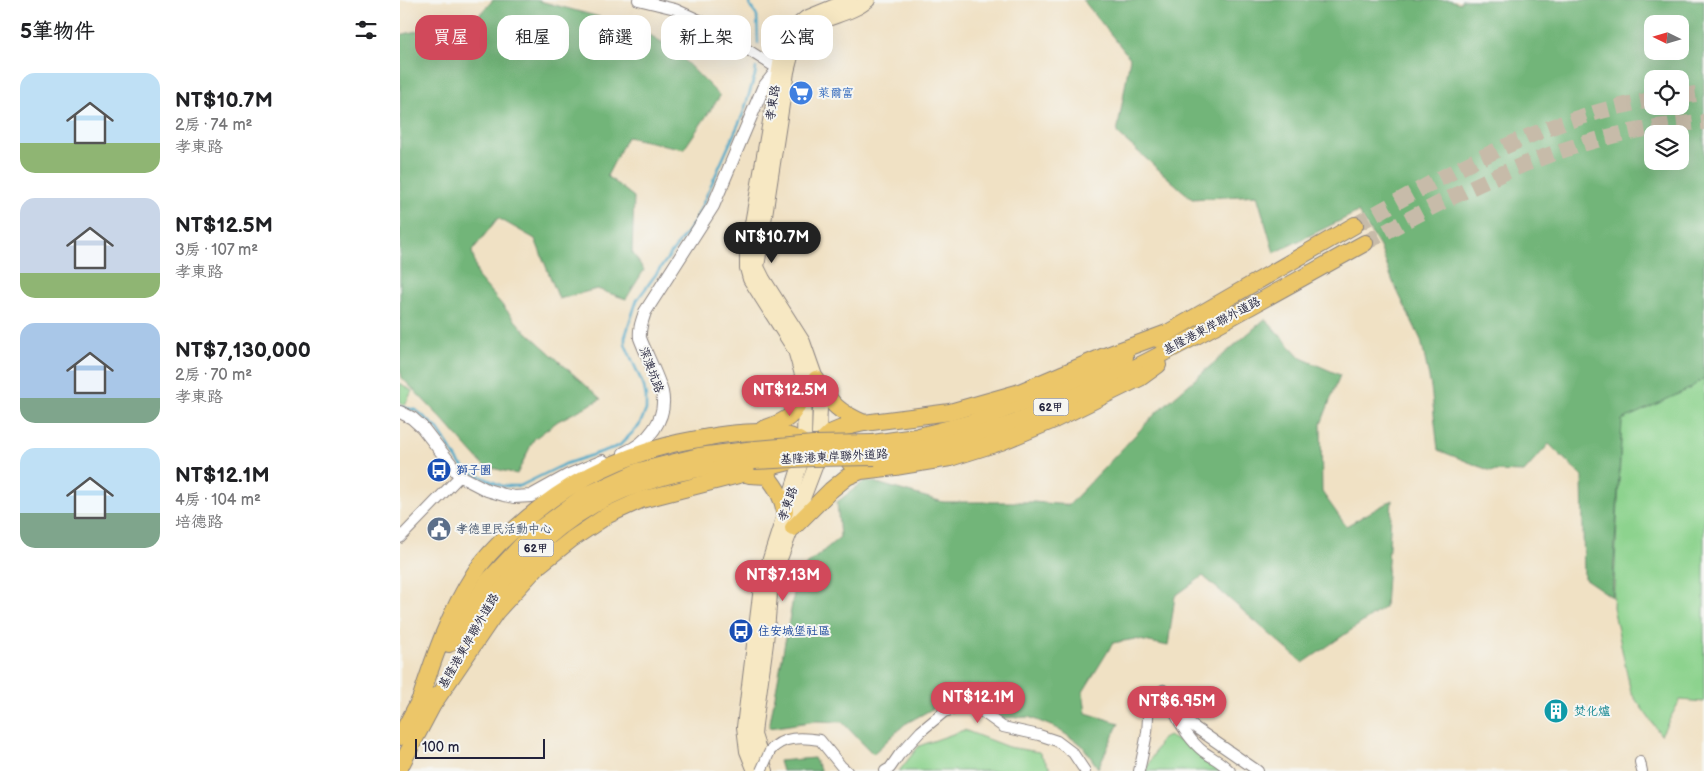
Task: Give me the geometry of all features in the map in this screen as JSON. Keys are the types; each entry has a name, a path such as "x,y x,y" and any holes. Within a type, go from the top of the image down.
{"highway":[{"name":"基隆港東岸聯外道路","path":"874,450 970,423 1078,381 1125,358 1355,225"},
{"name":"基隆港東岸聯外道路","path":"400,767 449,644 488,581 530,536 584,496 600,487 639,471 754,455 813,444 874,450 926,449 962,440 1016,422 1117,377 1216,326 1365,243"},
{"path":"793,528 831,490 847,477 862,471 895,468 950,458 1001,442 1054,420 1140,378 1216,326"},
{"path":"427,701 496,612 538,566 572,538 608,515 641,500 727,478 811,450 830,433 864,423 950,412 1017,393 1102,357 1166,333"},
{"path":"427,701 436,649 474,574 500,542 533,512 564,490 638,455 673,444 762,430 784,422 798,407 811,382 844,414 864,423"},
{"path":"728,434 783,434 828,462 895,468"},
{"path":"727,478 747,475 766,476 777,488 785,512"},
{"name":"基隆港東岸聯外道路","path":"400,737 427,701"}],"main road":[{"name":"深澳坑路","path":"783,71 785,46 800,23 812,15 850,0"},
{"name":"深澳坑路","path":"783,71 800,37 811,26 848,12 868,0"},
{"name":"孝東路","path":"766,771 754,735 754,724 766,643 770,594 778,564 793,528 820,407 811,382 803,342 763,279 758,267 783,71"},
{"name":"孝東路","path":"754,771 747,751 744,727 761,587 785,512 811,450"}],"street":[{"path":"638,0 675,9 704,22 783,71"},
{"name":"深澳坑路","path":"400,412 412,418 422,427 460,476 487,490 514,497 531,496 569,475 638,446 653,431 662,407 662,393 640,338 640,324 713,206 763,88 783,71"},
{"path":"400,538 460,476"},
{"path":"1139,771 1147,732 1148,707 1152,698 1163,690 1190,724 1258,771"},
{"path":"1172,702 1183,729 1203,752 1220,761 1230,771"},
{"path":"885,771 890,768 899,755 929,724 944,712 962,707 978,709 1003,727 1039,734 1057,741 1073,753 1085,771"},
{"path":"760,771 770,751 776,744 784,740 799,739 820,740 840,766 847,771"}],"green space":[{"path":"493,0 536,0 592,15 579,15 579,60 651,60 651,36 661,42 661,60 684,60 720,96 684,149 627,137 607,176 634,197 632,252 644,270 626,299 597,289 559,299 535,239 498,218 472,251 478,277 521,327 601,399 558,421 534,439 517,474 484,466 402,378 400,369 400,35 415,31 415,60 487,60 487,15 479,15"},
{"path":"1083,0 1449,0 1461,3 1461,0 1704,0 1704,378 1689,389 1622,420 1612,597 1584,578 1582,476 1549,444 1524,472 1491,471 1438,450 1431,387 1421,340 1393,282 1380,247 1358,212 1274,253 1257,195 1192,199 1117,133 1130,58"},
{"path":"1265,319 1301,358 1340,375 1321,424 1322,492 1346,526 1392,500 1385,607 1303,663 1203,576 1175,596 1168,646 1135,639 1113,643 1083,692 1086,713 1119,723 1098,768 1082,745 1056,728 1029,717 1003,718 972,687 905,724 873,754 842,722 816,721 769,728 798,572 840,537 837,502 866,480 943,502 1033,502 1069,505 1158,411"},
{"path":"1704,377 1704,702 1680,700 1661,735 1631,693 1613,607 1622,420 1689,389"},
{"path":"400,383 412,391 405,405 400,403"},
{"path":"964,730 1008,747 1039,752 1052,771 899,771 919,746"},
{"path":"1168,736 1203,752 1221,771 1145,771 1161,740"},
{"path":"814,758 821,771 782,771 779,761"}],"waterway":[{"path":"750,0 750,6 757,16 758,43"},
{"path":"401,407 416,410 437,428 460,464 469,471 502,486 520,486 565,464 619,446 639,426 646,410 644,387 625,344 625,337 637,300 695,221 743,114 756,68"}],"tunnel":[{"path":"1689,95 1704,93"},
{"path":"1355,225 1462,167 1536,133 1574,119 1612,108 1644,102"},
{"path":"1365,243 1487,180 1569,148 1612,136 1657,127 1704,122"}],"place":[{"name":"萊爾富","path":"801,93"},
{"name":"獅子園","path":"439,470"},
{"name":"孝德里民活動中心","path":"439,529"},
{"name":"住安城堡社區","path":"741,631"},
{"name":"焚化爐","path":"1556,711"}]}
